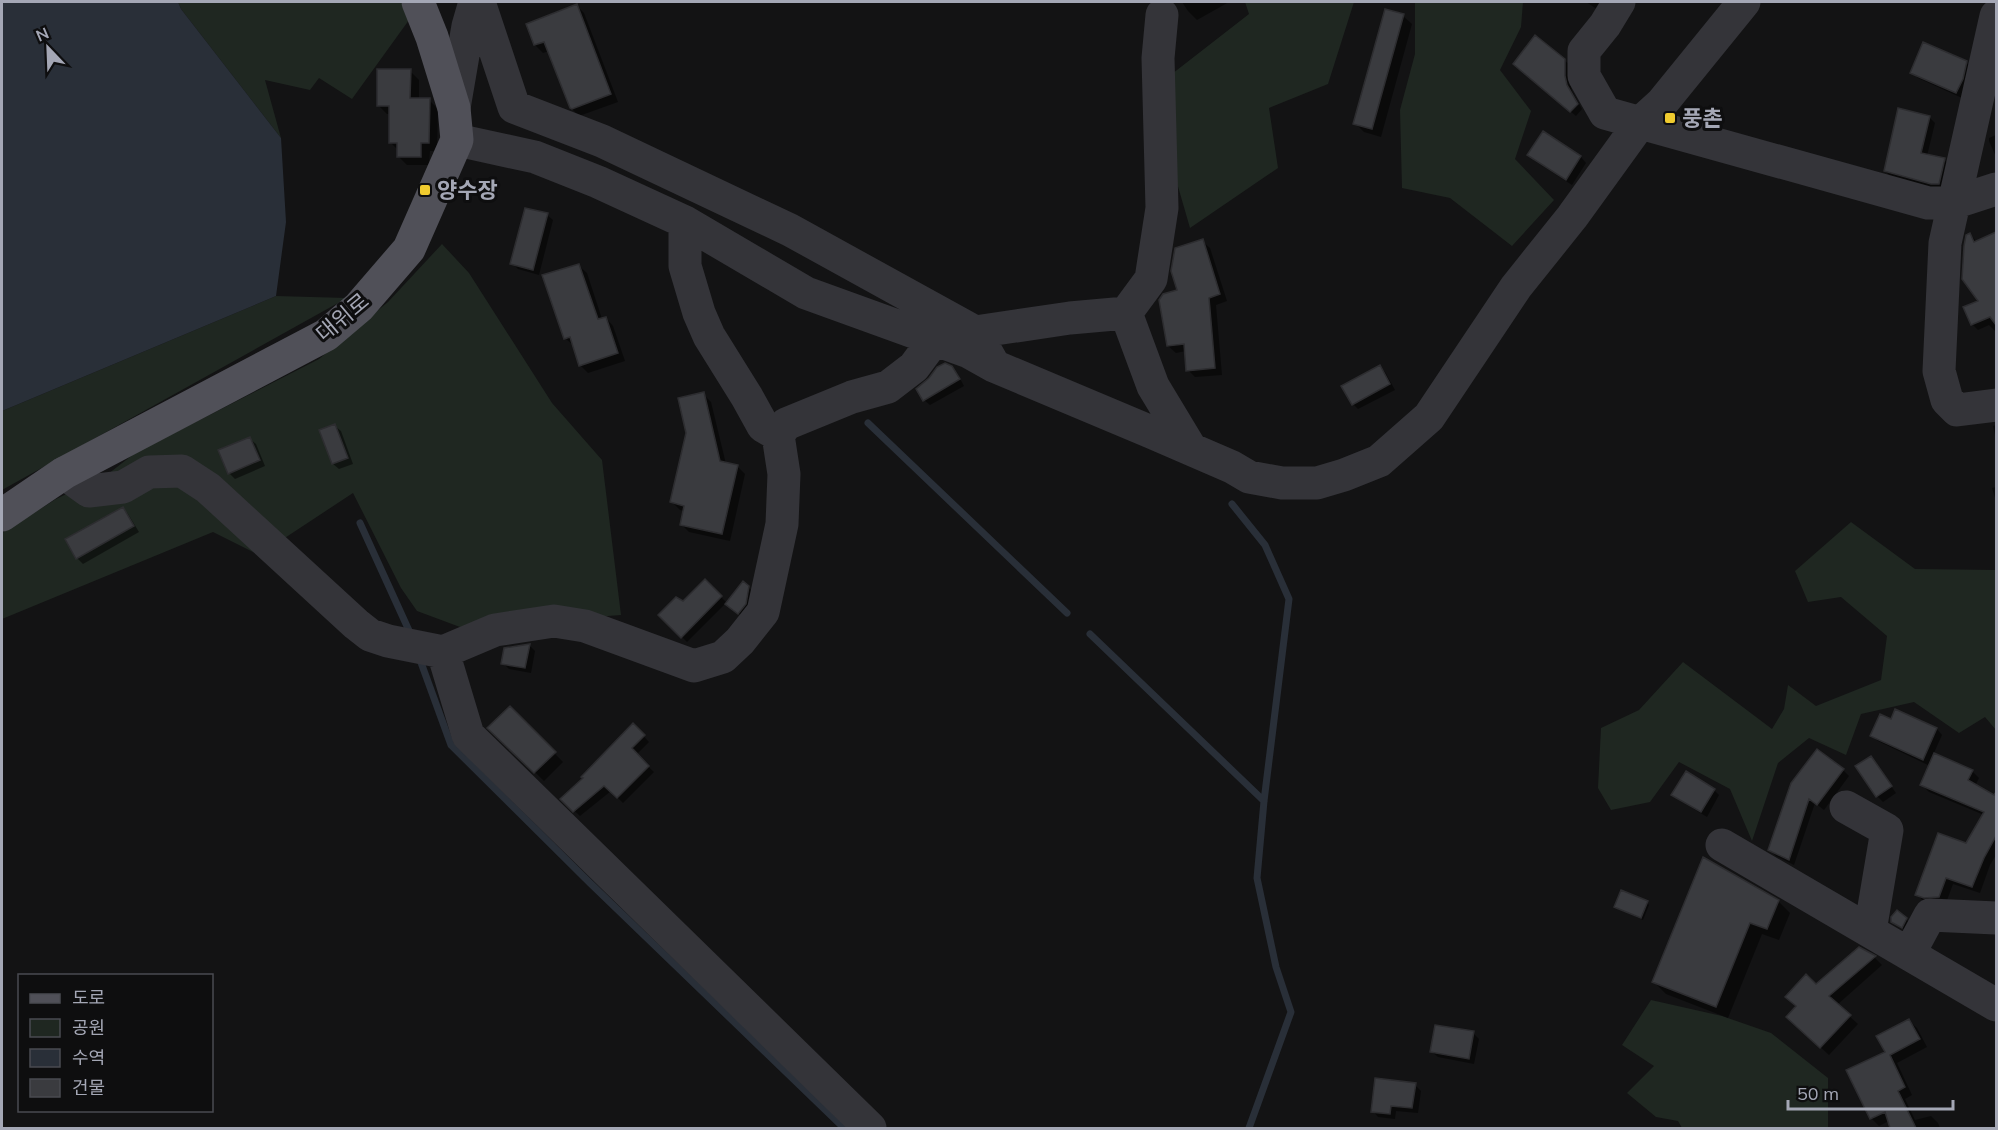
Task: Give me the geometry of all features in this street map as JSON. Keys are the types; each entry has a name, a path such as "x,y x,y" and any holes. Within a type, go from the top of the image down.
{"main road":[{"path":"418,2 432,37 454,108 458,140"},
{"name":"대위로","path":"2,515 64,473 326,335 358,307 409,249 458,140"}],"street":[{"path":"454,108 474,2"},
{"path":"479,2 514,107 602,141 790,230 975,332 994,366"},
{"path":"1619,2 1605,25 1584,51 1584,76 1605,113 1928,203 1953,203 1996,189"},
{"path":"458,140 535,157 598,182 685,222 806,293 969,352 994,366 1191,449 1249,477 1282,483 1317,483 1379,461 1429,417 1516,287 1572,217 1640,123 1662,103 1744,2"},
{"path":"975,332 1070,318 1126,313 1151,279 1162,208 1158,58 1162,15"},
{"path":"1996,16 1945,243 1939,370 1947,400 1957,410 1996,405"},
{"path":"685,222 685,266 699,313 709,336 763,426 778,435"},
{"path":"1126,313 1153,386 1191,449"},
{"path":"64,473 89,490 123,487 149,472 182,471 208,488 370,635 388,641 425,647 495,630 554,621 585,626 694,666 723,657 746,634 763,612 782,524 784,474 778,435 786,424 852,397 888,387 914,367 934,340"},
{"path":"425,647 468,735 870,1128"},
{"path":"1846,807 1887,830 1870,931"},
{"path":"1722,845 1996,1005"},
{"path":"1909,954 1929,915 1996,918"}],"green space":[{"path":"178,2 401,2 409,20 352,99 319,78 310,90 265,80 281,138 181,9"},
{"path":"1245,2 1354,2 1328,84 1269,108 1278,168 1190,228 1177,183 1168,77 1249,14"},
{"path":"1415,2 1523,2 1521,27 1500,70 1531,111 1515,159 1554,200 1512,246 1450,198 1402,188 1400,110 1415,54"},
{"path":"442,244 469,273 552,403 602,460 621,615 460,627 417,611 401,588 353,493 259,555 213,532 2,619 2,533 56,499 108,474 135,453 319,359 388,302"},
{"path":"276,296 347,298 2,490 2,411"},
{"path":"1851,522 1915,569 1996,570 1996,730 1985,717 1959,733 1914,702 1861,714 1846,755 1809,738 1778,763 1752,841 1730,789 1679,762 1650,802 1611,810 1598,788 1601,728 1639,710 1683,662 1772,729 1784,709 1788,685 1816,706 1881,680 1887,636 1841,597 1808,602 1795,571"},
{"path":"1651,1000 1722,1016 1771,1033 1828,1078 1828,1128 1682,1128 1678,1121 1656,1117 1627,1093 1654,1066 1622,1045"}],"water":[{"path":"2,2 178,2 181,9 281,138 286,222 276,296 2,411"}],"building":[{"path":"577,4 611,94 572,109 544,42 534,45 526,24"},
{"path":"1385,9 1404,14 1372,129 1353,124"},
{"path":"1535,35 1565,59 1567,85 1578,104 1570,112 1513,64"},
{"path":"1923,42 1967,61 1963,79 1956,93 1910,73"},
{"path":"377,69 411,69 410,98 430,98 429,143 421,143 421,157 397,157 397,143 389,143 389,106 377,106"},
{"path":"1898,108 1930,116 1921,153 1945,158 1939,184 1931,184 1884,171"},
{"path":"1543,131 1581,156 1566,180 1527,155"},
{"path":"525,208 548,213 533,270 510,264"},
{"path":"1996,232 1996,325 1990,317 1971,325 1963,307 1978,301 1962,279 1966,235 1970,233 1974,242"},
{"path":"1203,239 1220,294 1209,298 1215,368 1186,371 1184,344 1167,346 1159,300 1163,294 1177,290 1171,271 1175,248"},
{"path":"579,264 598,319 606,317 618,353 579,366 570,337 564,339 542,275"},
{"path":"945,363 952,366 960,379 923,401 916,389 929,378 937,367"},
{"path":"1380,365 1390,384 1352,405 1341,386"},
{"path":"704,392 720,461 738,465 722,534 680,525 684,506 670,502 686,433 678,398"},
{"path":"335,424 348,458 332,464 319,430"},
{"path":"250,437 260,460 228,474 218,450"},
{"path":"123,507 134,526 76,559 65,539"},
{"path":"705,579 722,596 681,638 658,615 676,597 683,601"},
{"path":"743,581 749,586 746,604 738,614 725,604"},
{"path":"530,644 525,668 501,664 504,648"},
{"path":"510,706 556,752 534,773 487,728"},
{"path":"1895,709 1937,728 1923,760 1870,736 1880,714 1891,719"},
{"path":"633,723 645,735 632,748 649,766 617,798 604,786 573,812 560,799 583,778 581,777"},
{"path":"1817,749 1844,769 1817,805 1809,799 1789,860 1768,850 1791,783"},
{"path":"1934,753 1973,770 1968,780 1994,795 1996,792 1996,836 1972,887 1946,878 1939,897 1924,898 1915,895 1938,833 1966,843 1984,812 1920,785"},
{"path":"1871,756 1892,786 1876,797 1855,766"},
{"path":"1686,771 1715,789 1701,812 1671,795"},
{"path":"1703,857 1779,900 1767,929 1750,923 1716,1007 1652,982"},
{"path":"1621,890 1648,901 1641,918 1614,907"},
{"path":"1897,910 1907,918 1902,928 1891,922 1891,917"},
{"path":"1859,947 1876,956 1829,996 1851,1015 1820,1048 1786,1017 1796,1006 1785,997 1806,974 1816,984"},
{"path":"1909,1019 1920,1039 1890,1055 1905,1087 1898,1091 1916,1128 1890,1128 1885,1112 1870,1119 1846,1070 1885,1052 1876,1036"},
{"path":"1435,1025 1474,1031 1469,1059 1430,1052"},
{"path":"1375,1078 1416,1083 1412,1108 1391,1106 1390,1114 1371,1112"}],"waterway":[{"path":"868,423 1067,613"},
{"path":"1232,504 1265,545 1289,599 1264,801 1257,878 1276,967 1291,1012 1249,1128"},
{"path":"360,523 411,635"},
{"path":"1090,634 1264,801"},
{"path":"419,657 451,745 590,883 844,1128"}],"place":[{"name":"풍촌","path":"1670,118"},
{"name":"양수장","path":"425,190"}]}
